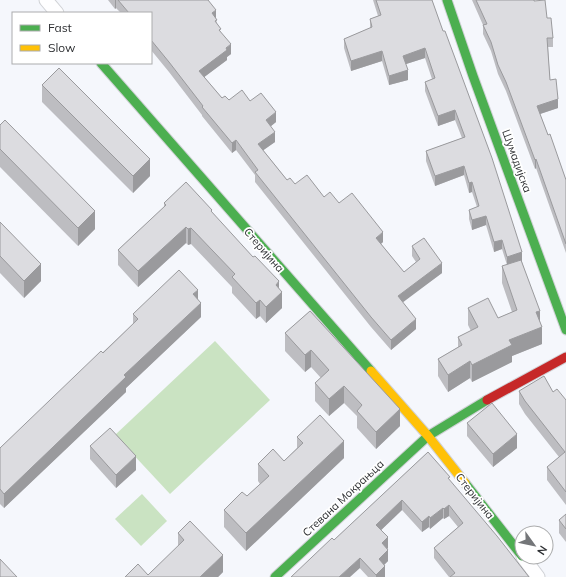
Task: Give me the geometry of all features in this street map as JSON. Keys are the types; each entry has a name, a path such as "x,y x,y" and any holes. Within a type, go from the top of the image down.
{"street":[{"path":"46,0 56,12"},
{"name":"Шумадијска","path":"447,0 473,76 566,330"},
{"name":"Стеријина","path":"102,64 428,436 514,547"},
{"path":"428,436 497,394 566,357"},
{"name":"Стевана Мокрањца","path":"275,577 428,436"},
{"name":"Стеријина","path":"528,565 538,577"}],"green space":[{"path":"215,341 270,400 170,494 115,435"},
{"path":"142,494 167,521 141,546 115,519"}],"building":[{"path":"118,0 208,0 216,10 212,13 217,20 215,21 221,29 219,30 231,44 226,48 227,50 199,71 222,98 225,96 229,100 242,90 250,101 261,93 276,112 266,120 275,132 258,144 287,180 290,178 295,184 307,175 324,197 330,192 339,203 352,193 383,232 376,238 404,272 420,259 412,246 424,238 442,263 398,296 416,319 391,340 255,172 258,170 236,140 232,143 202,107 203,106 152,41 152,12 128,12"},
{"path":"376,0 432,0 492,158 522,252 507,257 502,240 494,242 486,216 472,220 469,210 479,206 472,182 469,183 464,166 435,176 426,151 465,137 455,110 438,116 425,82 435,78 425,48 403,56 408,70 389,76 382,51 351,61 344,39 372,27 370,19 381,15"},
{"path":"476,0 545,0 547,18 551,18 553,38 547,38 550,80 556,79 558,99 537,106 548,135 550,134 566,180 566,244 536,159 535,160 506,82 498,65 491,42 483,25 487,24"},
{"path":"59,68 150,159 133,176 42,85"},
{"path":"5,120 95,211 78,228 0,149 0,125"},
{"path":"186,182 253,257 255,256 279,281 276,285 282,292 266,307 260,300 256,303 232,277 235,274 191,228 188,229 186,227 138,271 118,250 166,205 164,203"},
{"path":"0,222 41,264 24,281 0,256"},
{"path":"521,260 540,311 536,312 542,327 509,340 512,345 472,365 470,361 448,375 438,359 462,345 458,337 478,327 468,308 488,298 498,318 517,310 502,266"},
{"path":"179,270 198,290 193,294 201,303 124,375 126,377 4,494 0,489 0,448 101,351 103,353 138,319 133,314"},
{"path":"310,311 400,409 376,432 357,411 362,405 344,386 329,399 315,383 329,370 311,350 305,355 285,333"},
{"path":"544,376 553,392 557,389 566,400 566,492 547,467 565,452 525,401 519,391"},
{"path":"492,403 517,434 493,454 467,423"},
{"path":"320,415 344,441 246,533 224,510 242,492 247,496 269,476 258,464 273,449 284,461 303,443 297,437"},
{"path":"110,428 136,456 116,475 90,446"},
{"path":"428,452 450,477 448,478 514,558 514,565 520,565 529,577 450,577 455,573 434,548 463,523 449,505 430,518 429,516 422,522 402,500 376,525 388,537 382,543 388,550 379,559 385,566 376,575 360,558 339,577 291,577 332,538 334,540"},
{"path":"566,514 566,529 559,520"},
{"path":"190,521 223,555 200,577 125,577 138,564 148,575 184,540 178,533"},
{"path":"0,559 17,577 0,577"}],"traffic: fast":[{"path":"447,0 473,76 566,330"},
{"path":"102,64 371,371"},
{"path":"275,577 428,436 487,400"},
{"path":"465,483 514,546"}],"traffic: slow":[{"path":"371,371 428,436 465,483"}],"traffic: jam":[{"path":"487,400 566,357"}]}
